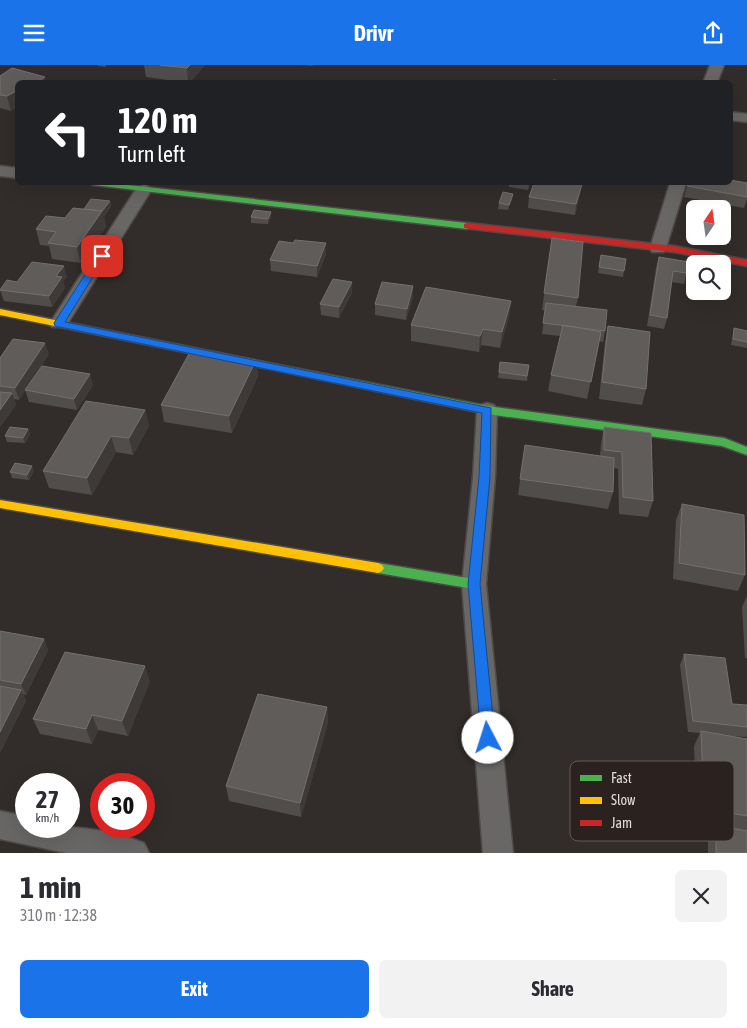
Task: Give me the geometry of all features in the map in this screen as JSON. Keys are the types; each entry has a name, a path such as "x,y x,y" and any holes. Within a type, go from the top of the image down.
{"street":[{"path":"711,80 717,65"},
{"path":"733,116 747,118"},
{"path":"0,171 15,173"},
{"path":"110,185 658,248 747,263"},
{"path":"658,248 677,185"},
{"path":"59,323 144,189"},
{"path":"0,312 487,410 724,442 747,451"},
{"path":"487,410 484,477 474,584 498,853"},
{"path":"0,504 474,584"},
{"path":"0,825 134,853"}],"building":[{"path":"160,65 190,65 187,68"},
{"path":"12,68 45,77 40,80 15,80 15,92 7,96 0,95 0,76"},
{"path":"733,181 747,183 747,197 687,186 733,185"},
{"path":"533,185 582,185 576,204 529,197"},
{"path":"503,192 513,194 509,205 499,203"},
{"path":"91,199 110,201 102,211 84,209"},
{"path":"73,208 102,211 77,247 48,243 56,232 36,229 46,216 65,218"},
{"path":"254,210 271,212 268,219 251,217"},
{"path":"552,238 583,242 578,298 544,293"},
{"path":"295,240 326,243 317,266 270,260 279,241 293,243"},
{"path":"601,255 626,259 624,271 599,267"},
{"path":"659,257 686,262 686,273 673,271 667,318 650,315"},
{"path":"32,262 64,266 56,276 62,277 49,296 0,290 7,280 17,282"},
{"path":"333,279 352,282 339,307 320,304"},
{"path":"382,282 413,286 407,309 375,304"},
{"path":"426,287 511,301 502,332 483,329 480,336 411,325"},
{"path":"546,303 607,310 605,331 543,323"},
{"path":"563,325 601,332 591,382 551,375"},
{"path":"608,326 650,332 646,389 602,382"},
{"path":"734,328 747,331 747,342 733,339"},
{"path":"13,339 45,343 15,388 0,386 0,358"},
{"path":"191,350 256,360 229,416 161,405"},
{"path":"500,362 529,365 527,376 499,372"},
{"path":"42,366 90,374 74,399 25,390"},
{"path":"0,392 12,393 0,410"},
{"path":"86,401 145,410 129,438 111,436 87,478 43,471"},
{"path":"10,427 28,429 23,438 5,436"},
{"path":"604,427 651,433 653,501 623,497 622,452 604,450"},
{"path":"525,445 614,458 613,492 520,479"},
{"path":"15,463 32,466 27,475 10,472"},
{"path":"682,504 744,515 745,575 679,563"},
{"path":"0,631 44,639 21,684 0,680"},
{"path":"65,652 145,666 122,721 92,715 86,729 33,719"},
{"path":"684,654 725,658 732,704 747,705 747,727 693,721"},
{"path":"0,686 21,690 0,732"},
{"path":"258,694 327,707 300,803 226,786"},
{"path":"701,731 747,739 747,816 734,814 734,761 702,761"},
{"path":"734,828 747,831 747,853 716,853 716,841 734,841"}],"traffic: fast":[{"path":"110,185 467,226"},
{"path":"264,365 487,410 724,442 747,451"},
{"path":"378,568 474,584"}],"traffic: slow":[{"path":"0,312 264,365"},
{"path":"0,504 378,568"}],"traffic: jam":[{"path":"467,226 674,249 747,263"}],"route":[{"path":"102,256 59,323 487,410 484,477 474,584 488,738"}]}
